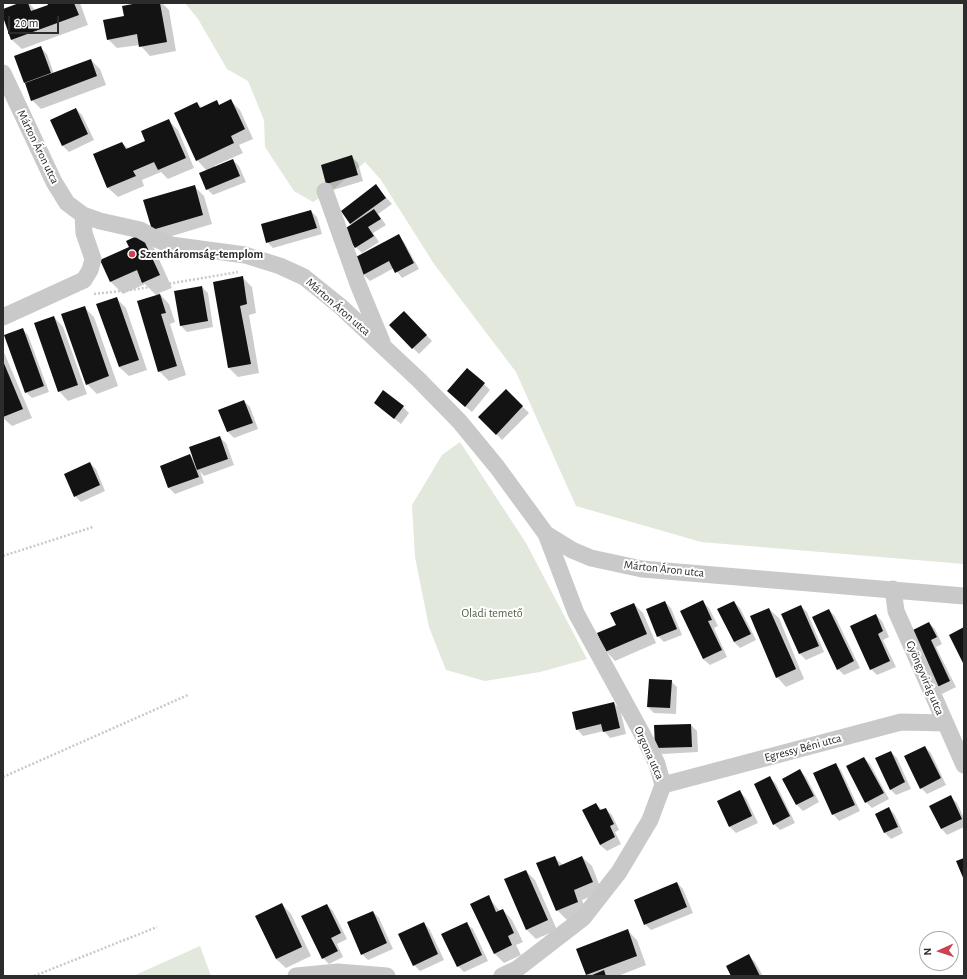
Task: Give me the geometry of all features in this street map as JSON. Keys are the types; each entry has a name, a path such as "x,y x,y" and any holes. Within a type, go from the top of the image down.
{"street":[{"name":"Márton Áron utca","path":"3,73 54,182 67,202 83,215 100,221 140,230 171,245 245,254 280,266 310,282 340,306 384,347 460,422 497,467 546,534 572,550 591,558 642,569 964,596"},
{"name":"Márton Áron utca","path":"325,191 358,284 384,347"},
{"path":"3,317 84,280 90,270 93,259 84,233 83,215"},
{"name":"Orgona utca","path":"502,976 518,969 583,918 619,872 650,820 663,785 657,764 646,741 576,614 546,534"},
{"name":"Gyöngyvirág utca","path":"892,589 896,611 964,765"},
{"name":"Egressy Béni utca","path":"663,785 902,722 945,724"},
{"path":"296,976 338,972 387,976"}],"path":[{"path":"84,280 93,294 138,289 244,271"},
{"path":"3,556 93,527"},
{"path":"3,777 188,695"},
{"path":"34,976 157,927"}],"green space":[{"path":"185,3 964,3 964,564 701,542 576,506 516,372 434,264 381,180 365,162 335,188 313,202 294,191 265,147 264,120 248,81 227,69 198,19"},
{"name":"Oladi temető","path":"460,442 526,543 587,659 540,672 485,681 446,670 429,627 415,557 412,505 442,455"},
{"path":"200,946 211,976 133,976"}],"building":[{"path":"19,3 28,3 31,11 48,5 47,3 74,3 79,15 11,40 3,17 3,9"},
{"path":"138,3 160,3 167,42 139,47 137,34 107,40 103,20 124,16 122,6"},
{"path":"41,46 51,73 24,83 14,56"},
{"path":"91,59 97,76 31,101 25,83"},
{"path":"231,99 245,129 231,136 234,143 196,161 174,113 197,102 200,108 217,100 219,105"},
{"path":"76,108 88,134 62,146 50,120"},
{"path":"169,119 186,158 158,170 154,162 133,171 136,176 107,188 93,154 122,142 126,149 145,141 141,131"},
{"path":"352,155 358,175 326,184 321,165"},
{"path":"233,159 240,176 206,190 199,173"},
{"path":"376,184 386,198 350,224 341,211"},
{"path":"195,185 203,215 152,230 143,200"},
{"path":"374,209 381,219 368,227 374,236 355,248 343,230"},
{"path":"311,210 317,228 266,243 261,224"},
{"name":"Szentháromság-templom","path":"141,234 160,275 142,283 137,270 110,282 100,260 129,247 126,241"},
{"path":"399,234 414,263 395,273 389,261 363,275 354,258"},
{"path":"243,276 247,304 240,306 251,364 228,368 213,282"},
{"path":"202,286 208,321 180,326 174,291"},
{"path":"160,294 166,313 161,314 177,366 158,372 137,301"},
{"path":"117,297 139,360 119,367 96,304"},
{"path":"85,306 109,376 86,385 61,314"},
{"path":"404,311 427,335 412,349 389,325"},
{"path":"54,316 78,385 58,392 34,323"},
{"path":"23,328 44,386 25,393 4,335"},
{"path":"3,361 23,409 3,417"},
{"path":"467,368 485,383 465,407 447,391"},
{"path":"506,389 523,406 496,435 478,417"},
{"path":"383,390 404,406 394,419 374,403"},
{"path":"244,400 253,423 227,432 218,410"},
{"path":"220,436 228,459 197,470 189,447"},
{"path":"190,454 199,477 168,488 160,466"},
{"path":"90,462 100,485 74,497 64,474"},
{"path":"703,600 712,620 708,621 722,650 703,659 680,611"},
{"path":"665,601 677,629 657,637 646,609"},
{"path":"734,601 751,634 734,642 717,609"},
{"path":"634,603 647,634 605,652 597,633 616,625 610,613"},
{"path":"801,605 819,646 799,654 781,614"},
{"path":"769,608 796,669 776,678 750,616"},
{"path":"829,609 854,661 837,670 812,617"},
{"path":"876,614 883,631 878,634 890,661 870,670 850,626"},
{"path":"929,622 937,637 931,640 950,681 935,688 909,632"},
{"path":"964,627 964,665 949,635"},
{"path":"649,679 672,680 670,708 647,707"},
{"path":"614,702 620,728 603,732 601,724 576,730 572,712"},
{"path":"691,724 692,747 655,748 654,725"},
{"path":"925,746 941,778 920,789 904,756"},
{"path":"891,751 905,782 890,790 875,758"},
{"path":"864,757 884,793 865,803 846,766"},
{"path":"836,763 855,805 832,815 813,773"},
{"path":"800,769 814,796 796,805 782,779"},
{"path":"770,776 790,816 773,825 754,784"},
{"path":"740,790 752,816 729,827 717,801"},
{"path":"951,795 962,819 941,829 929,806"},
{"path":"596,803 600,810 606,808 614,824 610,826 615,837 600,845 582,810"},
{"path":"889,807 898,827 884,833 875,814"},
{"path":"555,856 559,866 582,856 593,882 574,890 578,902 556,911 536,863"},
{"path":"964,858 964,880 956,861"},
{"path":"526,870 548,920 526,930 504,879"},
{"path":"677,882 687,907 644,925 634,900"},
{"path":"489,895 496,912 503,909 514,933 508,936 512,945 494,954 470,904"},
{"path":"282,903 302,947 276,959 255,916"},
{"path":"327,904 341,933 331,938 338,951 322,959 301,916"},
{"path":"373,911 387,943 361,955 347,922"},
{"path":"424,922 438,954 413,966 398,934"},
{"path":"467,922 482,955 457,967 441,934"},
{"path":"628,929 637,956 586,975 576,949"},
{"path":"749,954 760,976 731,976 726,966"},
{"path":"604,970 606,976 590,976"}],"place":[{"name":"Szentháromság-templom","path":"132,254"}]}
